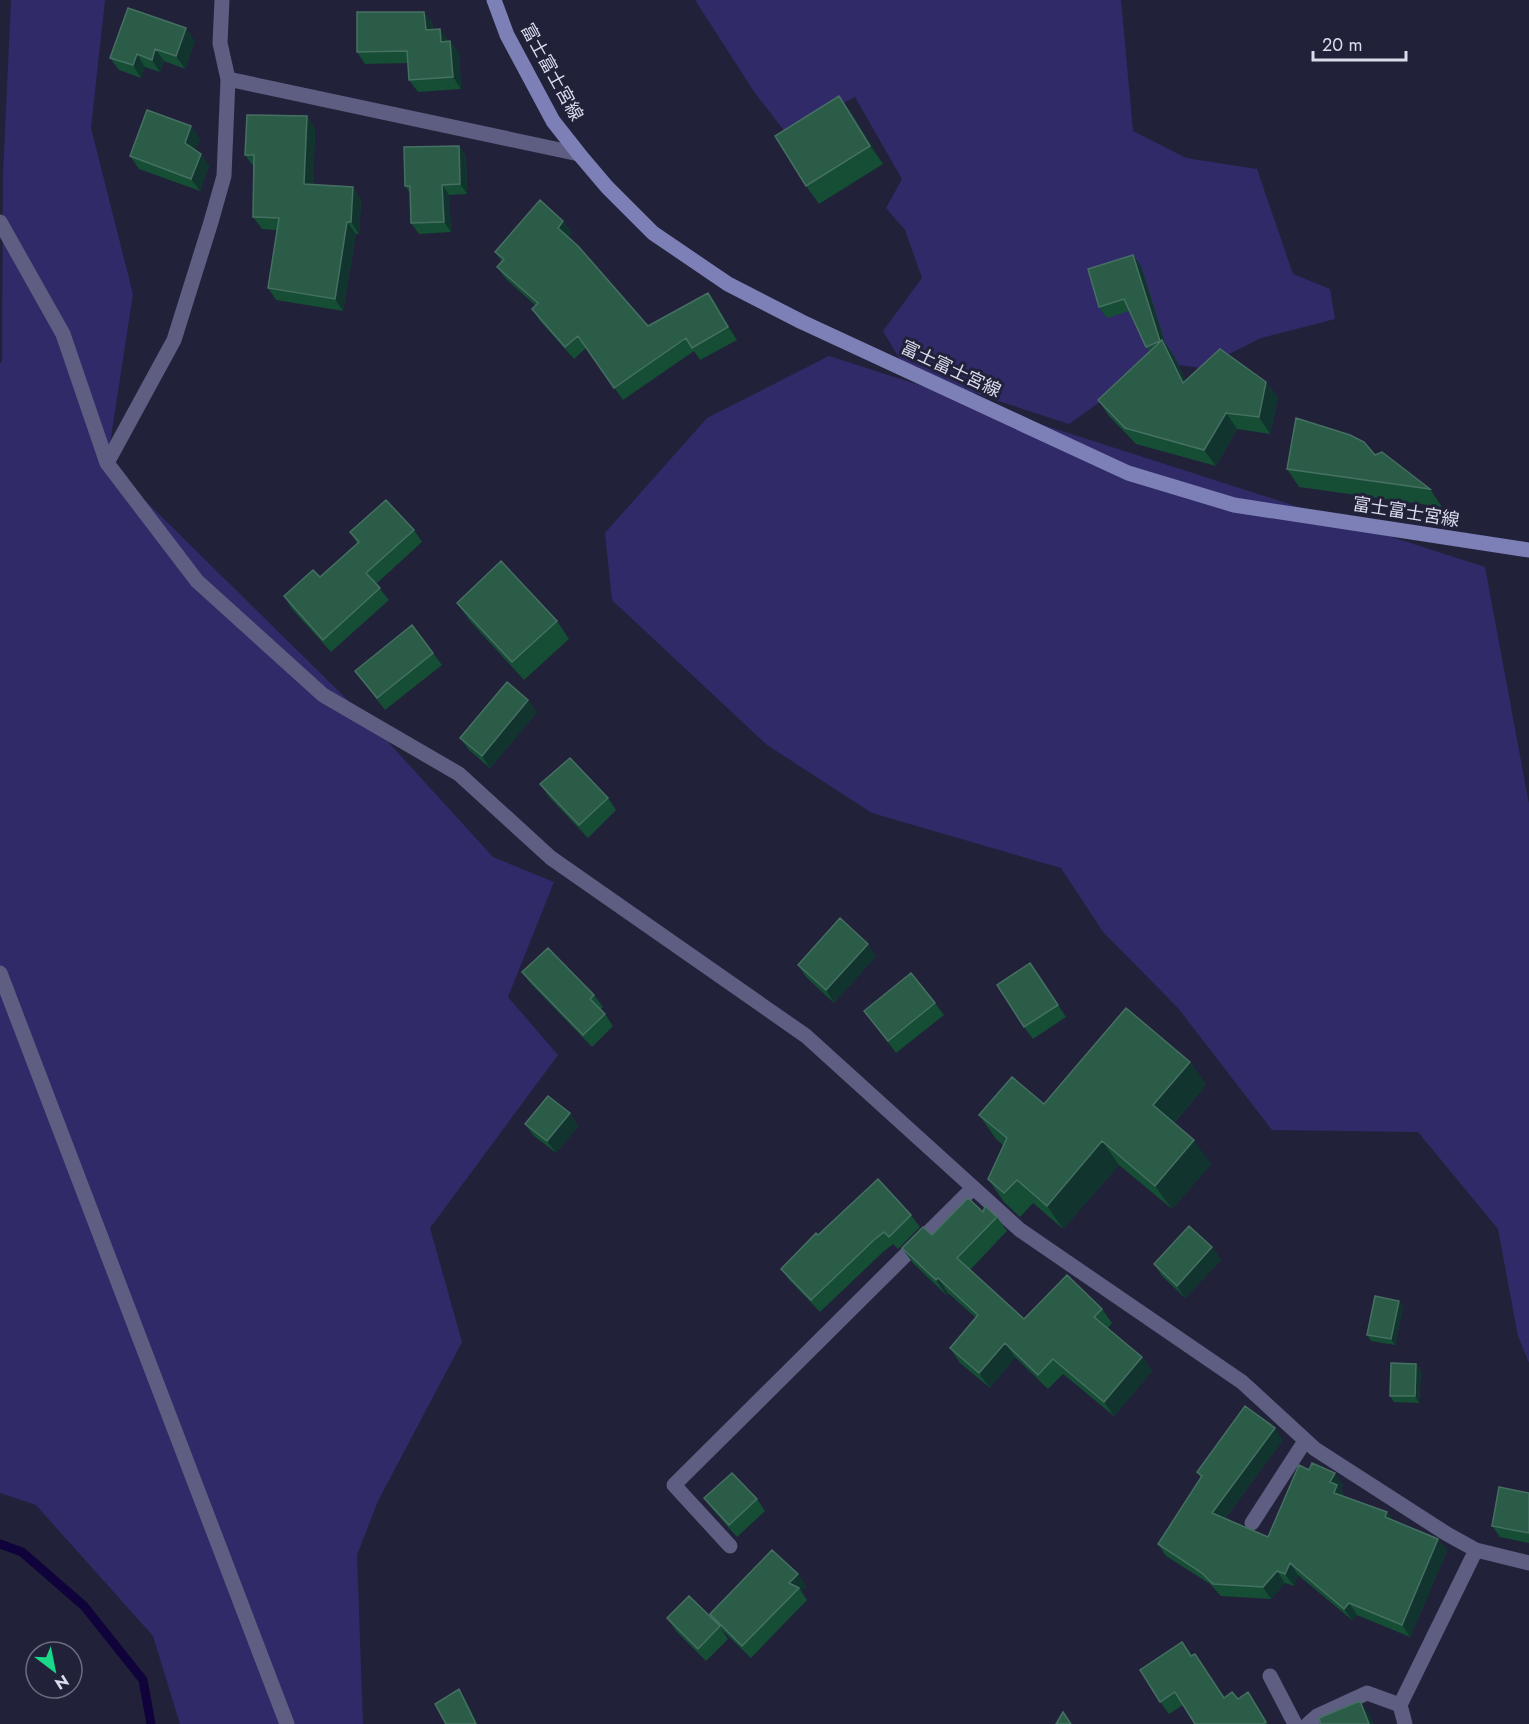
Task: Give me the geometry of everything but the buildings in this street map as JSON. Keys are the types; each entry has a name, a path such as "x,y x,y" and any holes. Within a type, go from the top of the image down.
{"main road":[{"name":"富士富士宮線","path":"494,0 507,35 553,121 579,154 607,187 653,233 728,284 802,322 1128,473 1234,505 1529,550"}],"street":[{"path":"107,463 174,340 224,176 228,79 220,43 222,0"},
{"path":"228,79 579,154"},
{"path":"0,222 63,334 107,463 197,581 323,696 459,774 551,858 806,1036 1020,1230 1242,1382 1315,1449 1476,1550 1529,1563"},
{"path":"0,973 287,1724"},
{"path":"730,1546 674,1485 973,1188"},
{"path":"1252,1523 1305,1441"},
{"path":"1405,1724 1400,1704 1476,1550"},
{"path":"1270,1676 1295,1724"},
{"path":"1308,1724 1317,1716 1367,1693 1400,1704"}],"shaded area":[{"path":"11,0 105,0 91,128 133,294 107,463 370,722 493,857 554,882 508,997 558,1055 430,1228 462,1342 378,1501 357,1555 363,1724 180,1724 153,1636 36,1505 0,1493 0,363 2,362 3,175"},
{"path":"695,0 1121,0 1133,131 1186,158 1257,169 1293,274 1330,289 1335,319 1261,338 1201,368 1156,362 1069,424 907,371 883,331 922,278 905,230 886,208 902,179 855,97 786,133 755,93"},
{"path":"829,356 1485,567 1529,804 1529,1363 1518,1336 1498,1229 1418,1132 1272,1130 1178,1008 1103,932 1061,868 872,813 767,745 612,600 605,533 707,418"}],"waterway":[{"path":"0,1544 22,1552 84,1606 143,1680 151,1724"}]}
